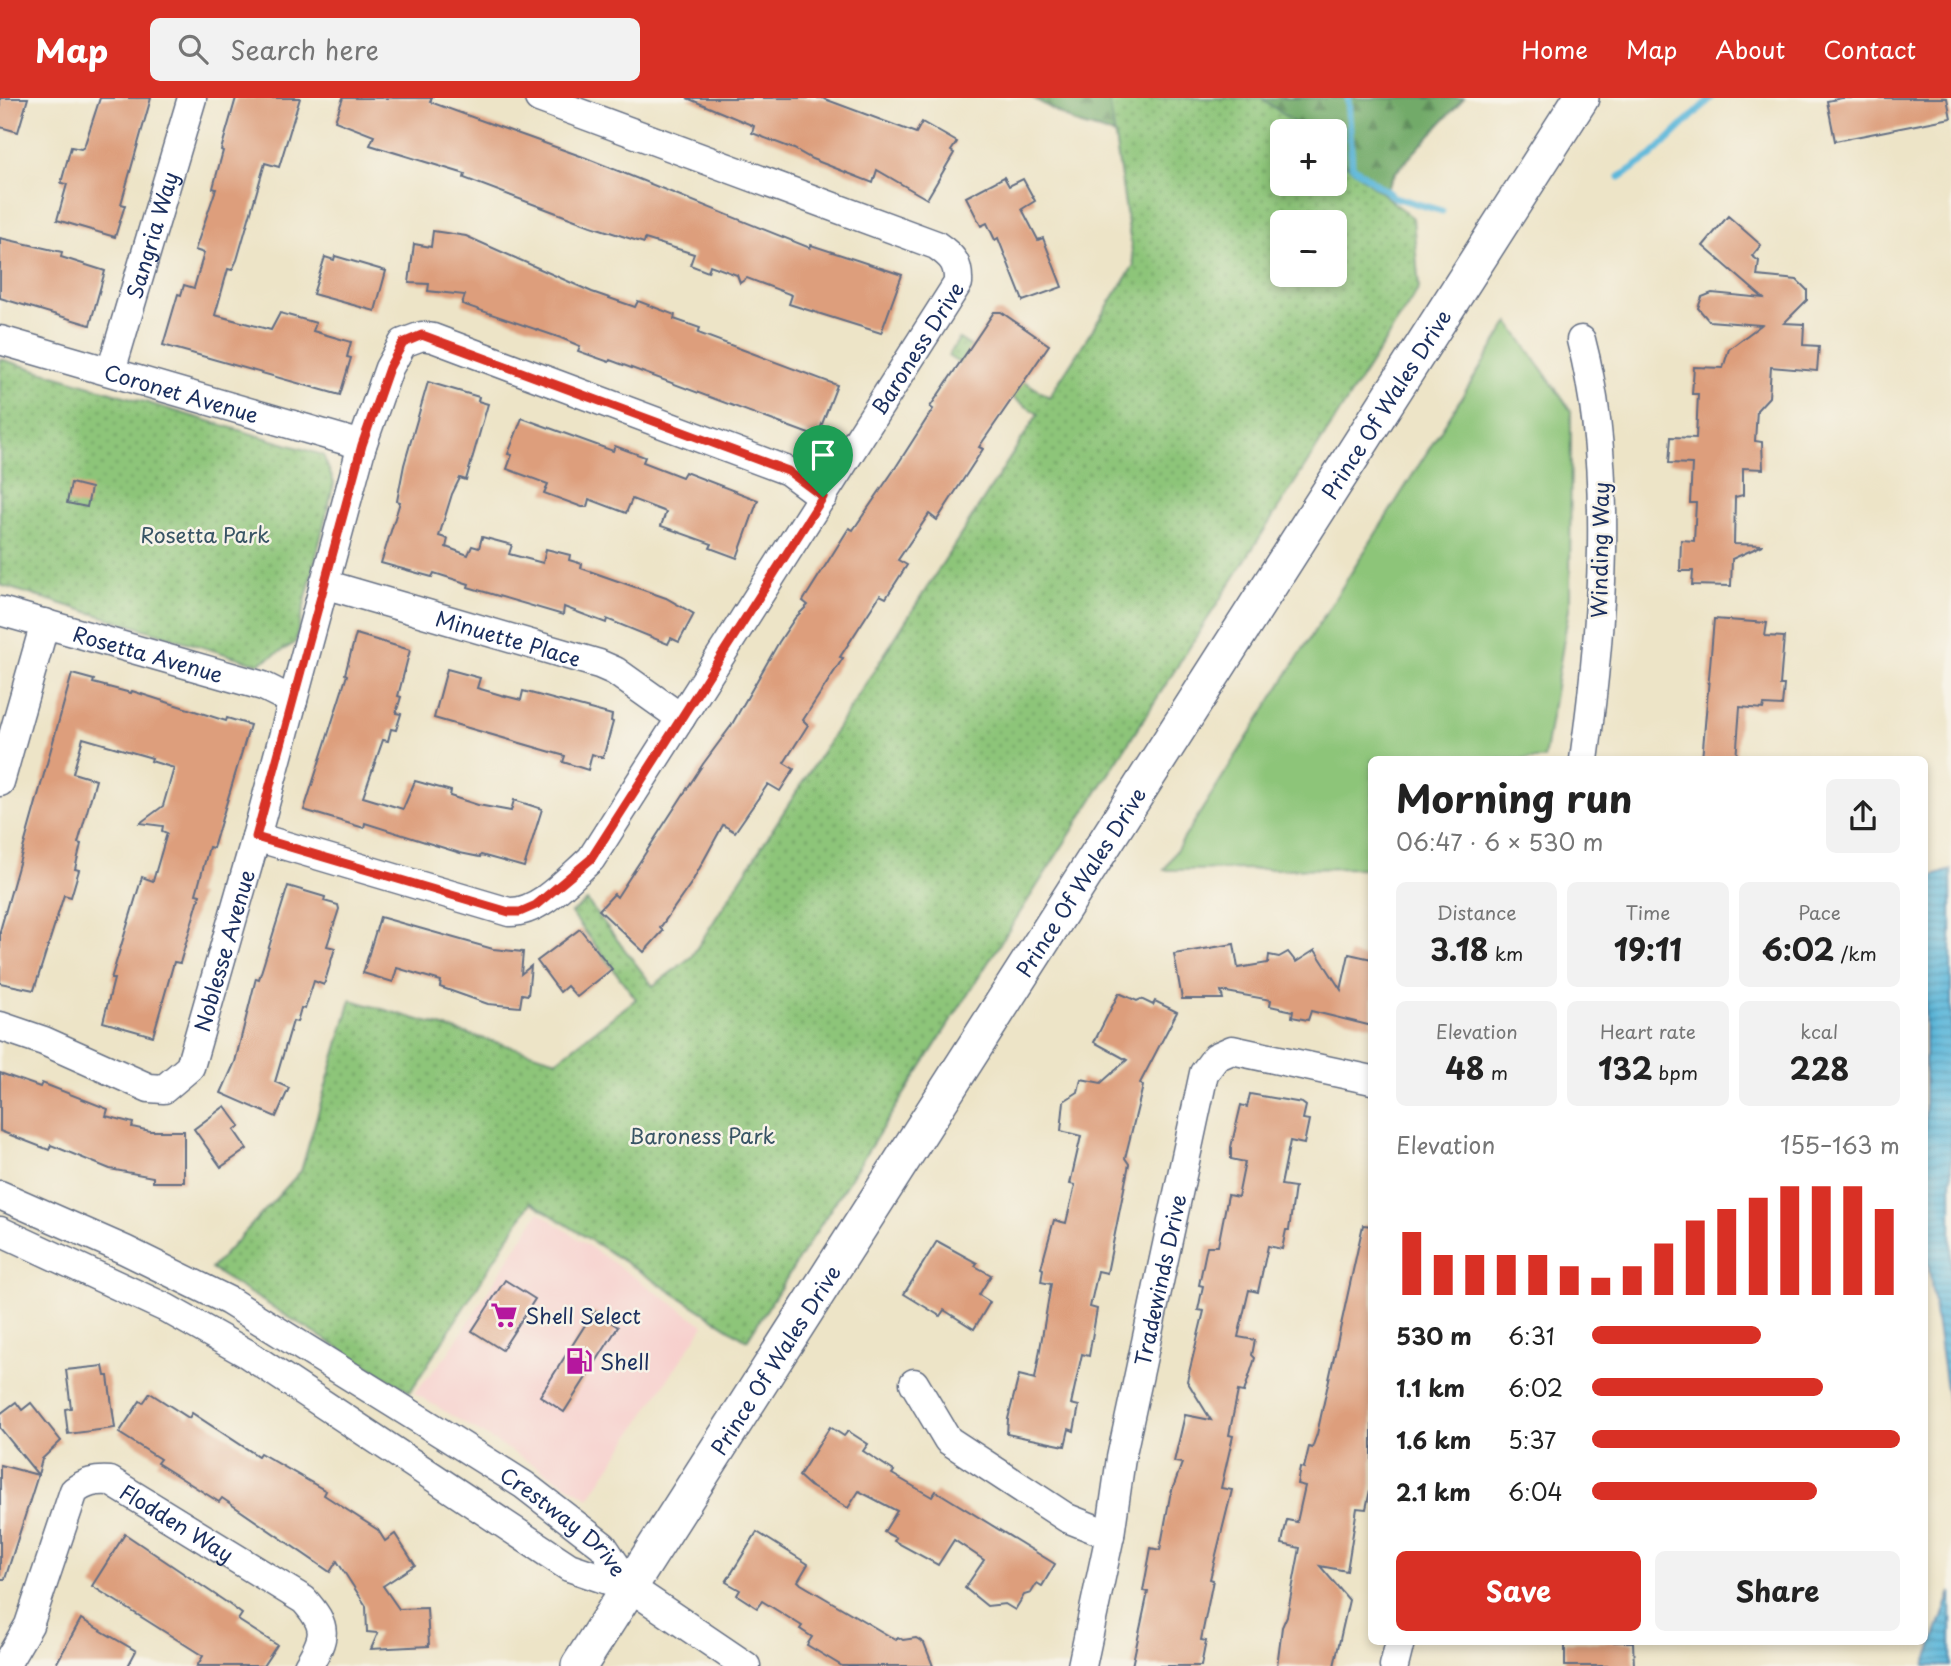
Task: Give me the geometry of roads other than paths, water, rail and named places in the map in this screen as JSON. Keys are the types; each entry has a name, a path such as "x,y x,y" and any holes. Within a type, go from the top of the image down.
{"main road":[{"name":"Prince Of Wales Drive","path":"579,1666 1581,98"}],"street":[{"name":"Sangria Way","path":"111,371 192,98"},
{"name":"Baroness Drive","path":"256,837 509,912 520,912 536,905 591,859 958,284 959,269 953,257 936,245 539,98"},
{"name":"Noblesse Avenue","path":"0,1026 44,1041 149,1088 164,1089 190,1067 256,837 362,445 389,368 403,343 422,335 788,471 823,497"},
{"name":"Coronet Avenue","path":"0,340 362,445"},
{"name":"Winding Way","path":"1581,340 1591,378 1601,482 1598,662 1585,756"},
{"name":"Minuette Place","path":"324,583 599,664 633,683 681,718"},
{"name":"Rosetta Avenue","path":"0,611 262,686 293,701"},
{"path":"0,782 45,623"},
{"name":"Tradewinds Drive","path":"1082,1666 1110,1535 1121,1458 1204,1073 1216,1057 1232,1050 1368,1079"},
{"name":"Crestway Drive","path":"0,1195 125,1250 229,1301 428,1424 524,1485 604,1546 631,1588"},
{"name":"Crestway Drive","path":"0,1231 166,1308 235,1347 569,1567 631,1588"},
{"path":"914,1383 948,1440 1068,1518 1110,1535"},
{"name":"Flodden Way","path":"5,1666 29,1625 74,1491 83,1483 110,1480 304,1600 318,1616 323,1629 322,1641 308,1666"},
{"path":"631,1588 746,1666"},
{"path":"1394,1666 1399,1645"}],"water":[{"path":"1951,870 1951,1423 1928,1262 1928,878"},
{"path":"1951,1592 1951,1666 1925,1666"}],"waterway":[{"path":"1348,98 1352,166 1394,197 1442,211"},
{"path":"1620,177 1651,156 1711,98"}],"place":[{"name":"Shell Select","path":"504,1315"},
{"name":"Shell","path":"579,1361"}],"park label":[{"name":"Rosetta Park","path":"205,534"},
{"name":"Baroness Park","path":"702,1135"}]}
